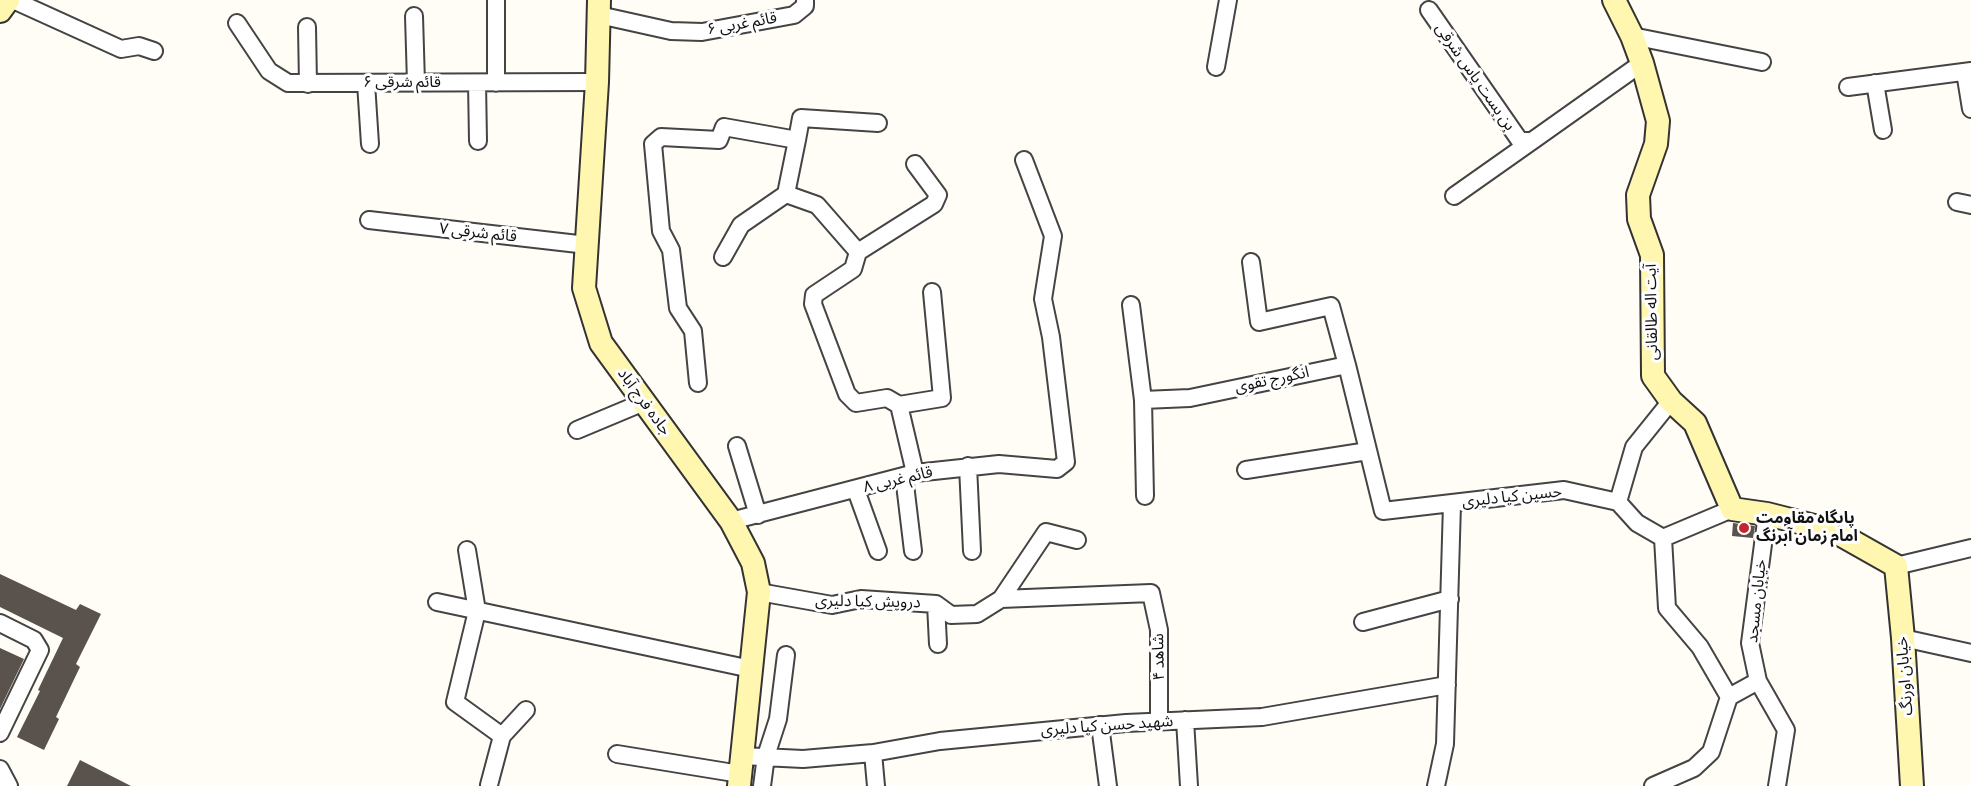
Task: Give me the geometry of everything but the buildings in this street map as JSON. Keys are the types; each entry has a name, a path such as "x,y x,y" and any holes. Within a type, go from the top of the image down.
{"street":[{"path":"0,11 8,0"},
{"path":"14,0 121,50 139,46 154,51"},
{"path":"496,0 496,82"},
{"name":"قائم غربی ۶","path":"599,8 671,31 702,32 794,15 805,6 806,0"},
{"path":"1216,67 1228,0"},
{"name":"آیت اله طالقانی","path":"1614,0 1632,36 1642,63 1658,121 1656,144 1638,195 1639,219 1652,255 1653,376 1671,401 1695,423 1732,509"},
{"name":"جاده فرج آباد","path":"599,8 597,82 584,288 601,344 731,521 753,563 759,592 741,772"},
{"name":"بن بست یاس شرقی","path":"1429,10 1520,141 1532,141 1642,63"},
{"path":"414,16 416,83"},
{"name":"قائم شرقی ۶","path":"237,23 269,71 288,83 597,82"},
{"path":"307,27 308,84"},
{"path":"1632,36 1762,62"},
{"path":"1848,87 1968,71 1971,109"},
{"path":"366,83 370,144"},
{"path":"477,83 478,141"},
{"path":"1875,83 1883,130"},
{"path":"723,257 741,225 786,194 801,118 878,123"},
{"path":"698,383 693,331 678,308 672,250 662,231 653,144 661,137 719,140 724,127 797,140"},
{"path":"1454,196 1532,141"},
{"name":"قائم غربی ۸","path":"731,521 910,475 968,466 999,464 1058,469 1066,462 1052,337 1043,299 1053,236 1024,160"},
{"path":"915,164 938,195 933,204 858,252 853,269 814,295 813,304 847,394 856,403 887,398 898,405 942,398 932,292"},
{"path":"786,194 817,205 858,252"},
{"name":"قائم شرقی ۷","path":"369,220 587,245"},
{"path":"1246,470 1368,451 1331,306 1259,322 1251,262"},
{"path":"1131,305 1143,400 1144,496"},
{"name":"انگورج تقوی","path":"1143,400 1190,398 1347,365"},
{"path":"1663,538 1637,523 1618,502 1634,447 1671,401"},
{"path":"578,430 644,402"},
{"path":"898,405 910,475 913,551"},
{"path":"737,446 758,515"},
{"name":"حسین کیا دلیری","path":"1368,451 1383,511 1564,490 1618,502"},
{"path":"968,466 972,551"},
{"path":"856,490 878,551"},
{"path":"1436,786 1445,744 1452,504"},
{"path":"1663,538 1732,509 1767,514 1834,531 1896,566 1971,548"},
{"name":"خیابان مسجد","path":"1767,514 1750,643 1758,681 1786,730 1777,786"},
{"path":"1000,599 1046,532 1077,540"},
{"path":"1663,538 1667,608 1700,647 1729,697"},
{"path":"467,550 477,610 455,702 502,736"},
{"name":"خیابان اورنگ","path":"1896,566 1912,786"},
{"name":"درویش کیا دلیری","path":"759,592 832,605 861,599 936,604 951,615 977,614 1000,599 1151,593"},
{"name":"شاهد ۴","path":"1151,593 1159,630 1159,722"},
{"path":"1363,622 1450,599"},
{"path":"437,602 751,669"},
{"path":"936,604 938,644"},
{"path":"0,623 34,640 40,650 0,733"},
{"path":"1903,639 1971,652"},
{"path":"762,786 766,756 778,719 786,655"},
{"path":"1653,786 1694,768 1711,752 1729,697 1758,681"},
{"name":"شهید حسن کیا دلیری","path":"617,754 741,772 766,756 803,759 873,753 940,741 1100,725 1262,717 1447,685"},
{"path":"490,786 502,736 526,710"},
{"path":"1185,720 1189,786"},
{"path":"1100,725 1108,786"},
{"path":"873,753 876,786"},
{"path":"0,769 7,786"},
{"path":"0,784 7,786"}],"place":[{"name":"پایگاه مقاومت امام زمان آبرنگ","path":"1744,528"}]}
